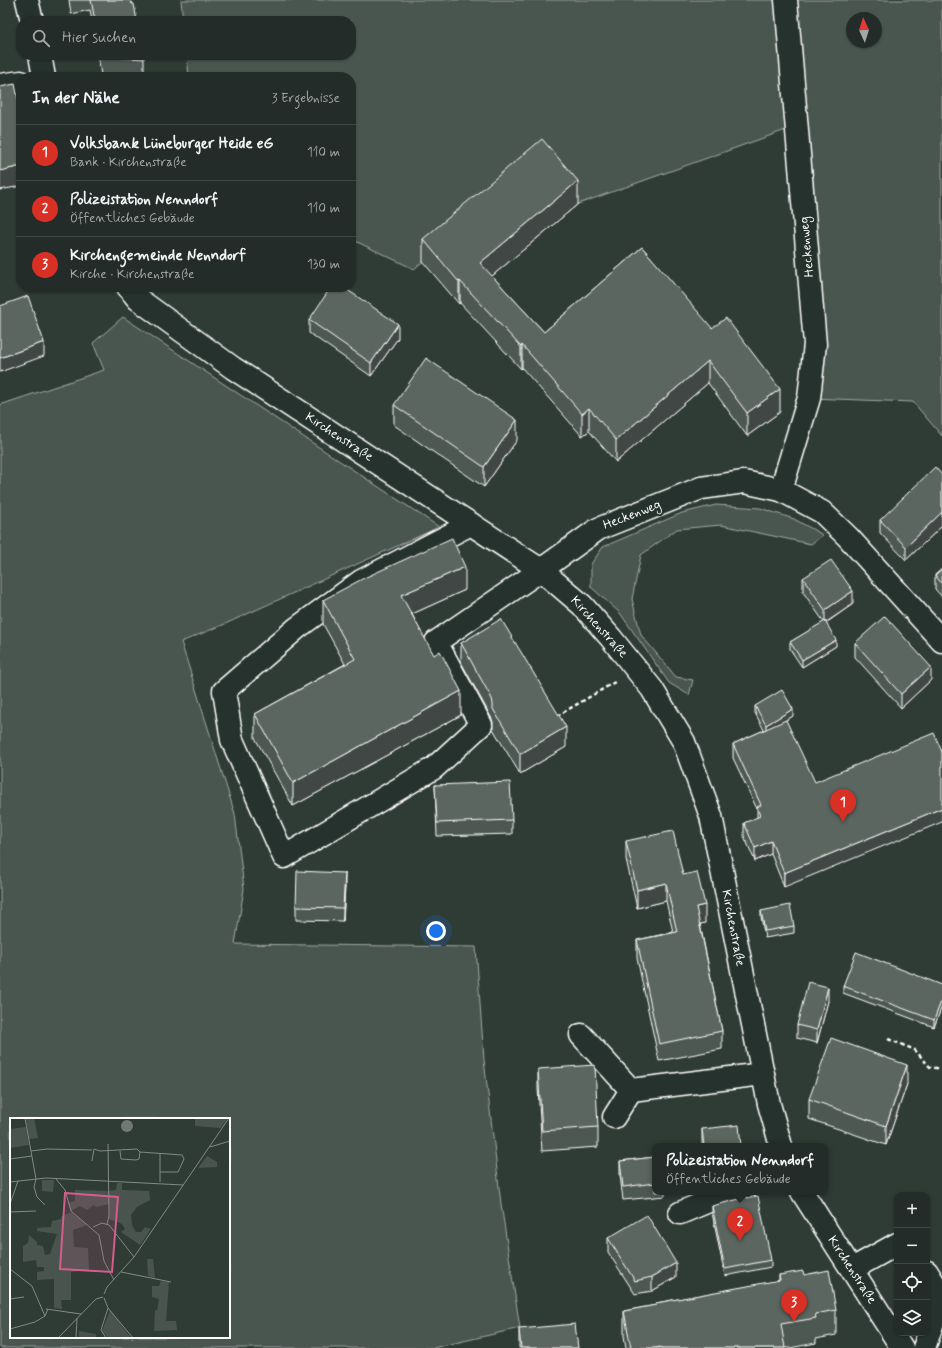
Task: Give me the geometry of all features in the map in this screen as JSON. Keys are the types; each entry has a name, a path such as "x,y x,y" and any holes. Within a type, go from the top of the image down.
{"street":[{"path":"27,0 31,16"},
{"name":"Heckenweg","path":"781,490 809,398 816,344 786,0"},
{"path":"41,60 43,72"},
{"path":"0,84 16,82"},
{"name":"Kirchenstraße","path":"132,292 138,299 233,368 541,570 582,605 652,689 684,742 711,816 769,1104 780,1143"},
{"name":"Heckenweg","path":"471,524 361,581 297,628 224,691 232,740 284,856 434,768 481,725 436,642 598,529 701,488 744,482 781,490 822,512 848,537 942,641"},
{"path":"581,1035 631,1090"},
{"path":"631,1090 763,1074"},
{"path":"614,1117 631,1090"},
{"path":"680,1213 711,1200 732,1195"},
{"name":"Kirchenstraße","path":"804,1195 902,1348"},
{"path":"852,1269 894,1246"},
{"path":"924,1348 942,1296 930,1277"}],"path":[{"path":"556,716 636,669"},
{"path":"888,1039 915,1050 930,1067 942,1069"}],"shaded area":[{"path":"181,0 942,0 942,436 913,402 809,398 797,126 578,204 542,161 414,269 356,241 356,72 189,72 187,60 356,60 356,16 183,16"},
{"path":"123,317 439,527 225,624 181,642 235,814 244,889 235,944 476,947 484,1060 501,1204 520,1328 433,1348 0,1348 0,405 104,370 93,343"},
{"path":"716,505 760,508 794,519 823,535 811,544 721,525 677,529 641,555 632,599 641,635 676,677 693,680 689,695 669,683 620,613 591,587 591,564 603,547 682,513"}],"building":[{"path":"91,0 131,0 132,4 134,4 136,16 94,16"},
{"path":"15,84 16,89 16,167 0,171 0,87"},
{"path":"542,139 578,181 480,263 544,332 642,247 712,328 726,318 780,389 747,413 708,361 616,440 589,408 582,414 522,345 521,347 460,281 459,282 423,239"},
{"path":"328,292 350,292 398,324 371,363 309,320"},
{"path":"28,296 44,342 0,358 0,306"},
{"path":"426,358 517,420 484,467 394,405"},
{"path":"935,467 942,475 942,512 906,547 880,520"},
{"path":"452,538 465,567 401,595 434,655 440,651 461,691 293,783 255,714 355,659 323,600 364,578"},
{"path":"831,560 853,591 825,610 803,578"},
{"path":"942,569 942,584 935,575"},
{"path":"885,616 931,667 901,694 855,643"},
{"path":"501,619 566,727 520,754 493,709 492,699 461,643"},
{"path":"825,621 836,640 802,660 790,642"},
{"path":"782,690 793,709 766,725 755,706"},
{"path":"786,720 815,782 934,733 942,752 942,808 784,873 771,841 755,848 744,823 760,816 757,807 761,805 733,744"},
{"path":"510,782 512,820 437,823 435,785"},
{"path":"673,831 683,875 697,872 705,905 696,907 722,1031 659,1044 637,940 677,932 666,883 637,890 626,841"},
{"path":"297,871 345,873 343,908 296,907"},
{"path":"790,905 794,926 765,931 761,911"},
{"path":"856,952 942,985 942,999 934,1020 843,986"},
{"path":"808,982 828,987 817,1030 797,1025"},
{"path":"831,1038 907,1065 886,1126 809,1099"},
{"path":"595,1065 598,1127 542,1131 538,1069"},
{"path":"739,1125 741,1143 704,1143 702,1129"},
{"path":"652,1157 652,1183 623,1187 620,1161"},
{"path":"758,1196 771,1260 725,1269 712,1206 747,1197"},
{"path":"647,1215 676,1263 652,1277 635,1281 608,1238"},
{"path":"829,1270 836,1310 815,1314 816,1318 781,1324 785,1348 631,1348 624,1311 656,1305 656,1303 780,1280 779,1275 803,1271 804,1275"},
{"path":"575,1324 578,1348 521,1348 519,1329"}],"place":[{"name":"Volksbank Lüneburger Heide eG","path":"843,822"},
{"name":"Polizeistation Nenndorf","path":"740,1241"},
{"name":"Kirchengemeinde Nenndorf","path":"794,1322"}]}
